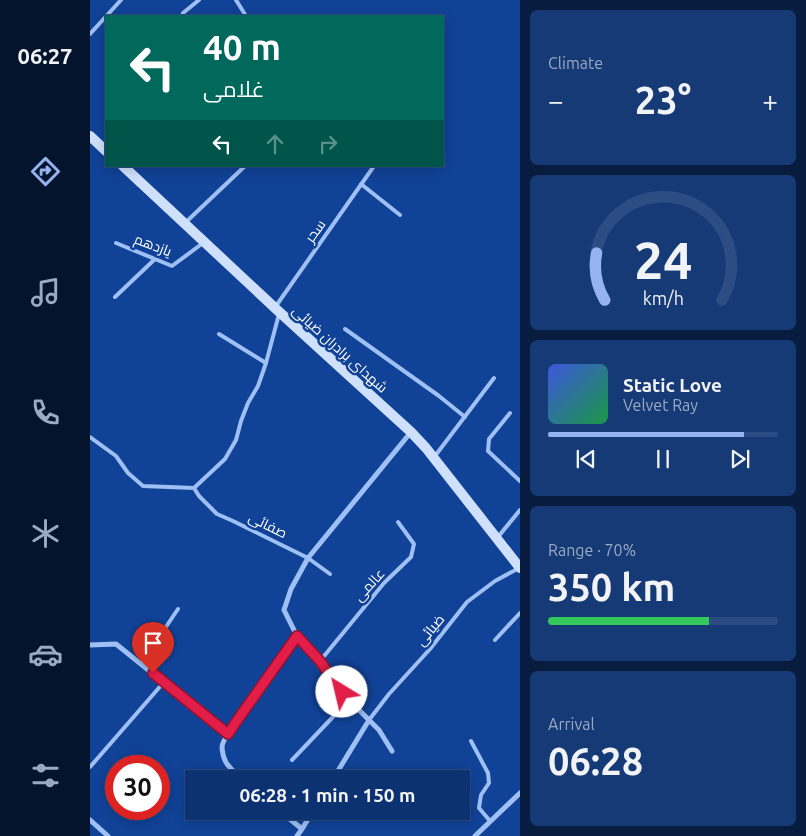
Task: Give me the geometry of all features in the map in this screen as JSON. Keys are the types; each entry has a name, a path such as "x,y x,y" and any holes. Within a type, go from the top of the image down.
{"main road":[{"path":"90,136 105,150"},
{"name":"شهدای برادران ضیائی","path":"124,167 411,432 434,458 520,568"}],"street":[{"path":"392,751 379,730 349,700 320,661 297,636 284,610 291,589 308,558 411,432"},
{"path":"232,770 224,762 222,745 236,722 297,636"},
{"path":"90,645 116,644 228,734"},
{"path":"338,770 369,720"},
{"path":"475,836 520,793"},
{"path":"90,820 108,836"},
{"path":"291,820 302,829"},
{"path":"297,836 308,820"}],"lane":[{"path":"107,15 121,0"},
{"path":"182,15 199,0"},
{"path":"236,0 245,15"},
{"path":"90,34 105,18"},
{"path":"185,223 244,167"},
{"name":"سحر","path":"277,310 373,167"},
{"path":"361,184 400,215"},
{"name":"یازدهم","path":"116,243 172,266 204,241"},
{"path":"115,297 155,259"},
{"path":"90,437 116,456 128,473 143,486 194,488 225,459 236,440 248,403 258,386 266,364 277,310"},
{"path":"345,329 439,396 465,417"},
{"path":"219,334 266,364"},
{"path":"434,458 494,378"},
{"path":"510,413 489,439 488,451 520,481"},
{"name":"صفائی","path":"194,488 199,496 217,514 308,558 330,574"},
{"path":"497,539 520,510"},
{"name":"عالمی","path":"320,661 384,583 411,557 414,544 398,522"},
{"name":"ضیائی","path":"369,720 389,694 430,649 467,602 494,581 520,568"},
{"path":"141,664 178,609"},
{"path":"494,640 520,613"},
{"path":"90,767 164,682"},
{"path":"292,760 349,700"},
{"path":"470,741 488,773 489,783 480,795 479,808 490,821"}],"route":[{"path":"153,673 228,734 297,636 320,661 342,692"}]}
